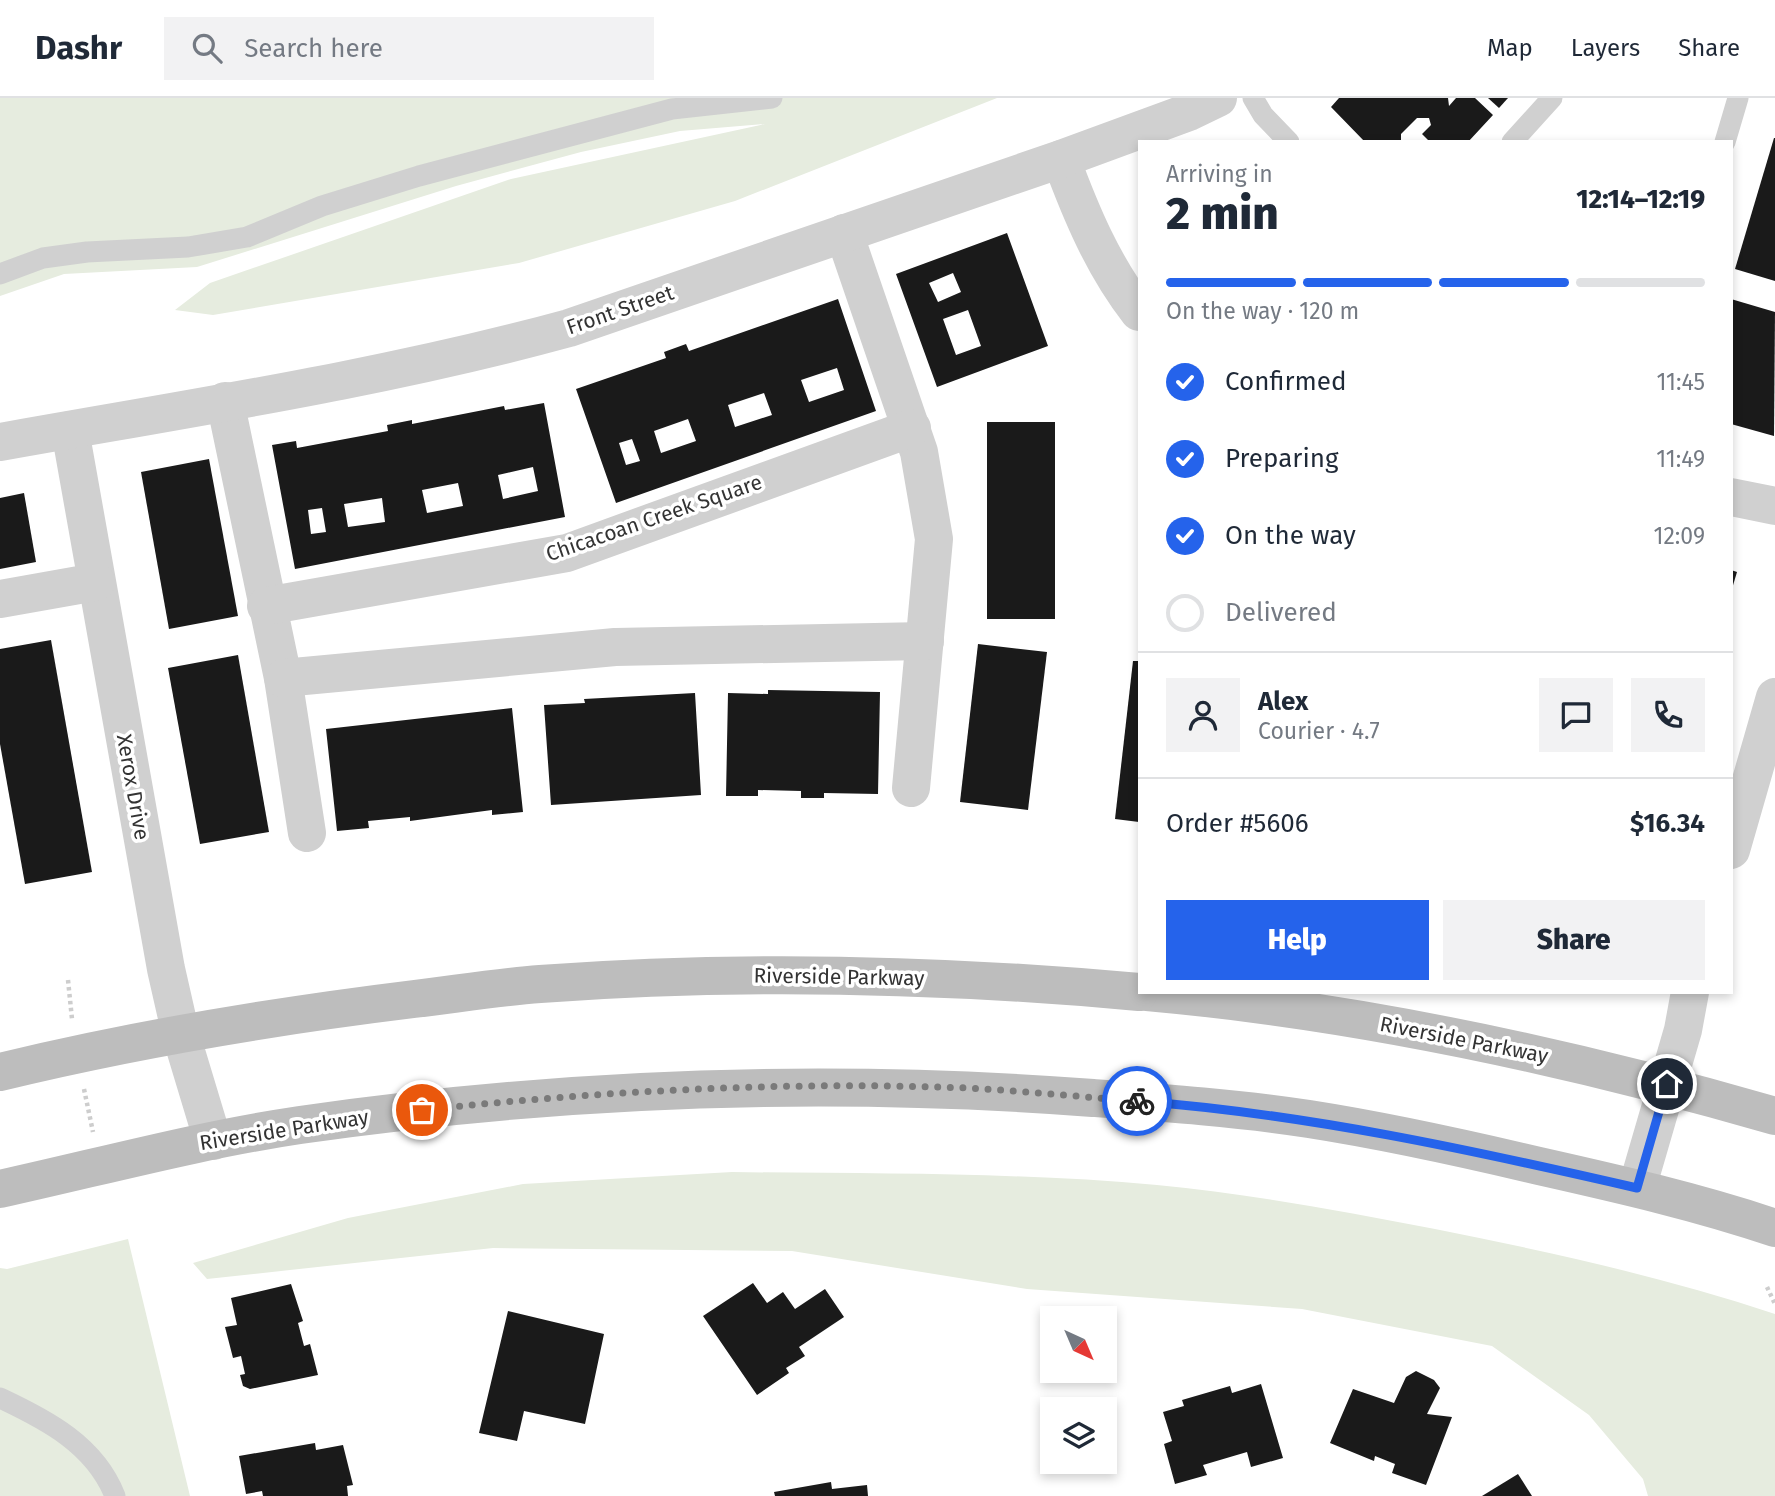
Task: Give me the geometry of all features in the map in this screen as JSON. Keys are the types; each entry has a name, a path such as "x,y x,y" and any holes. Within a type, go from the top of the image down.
{"main road":[{"name":"Riverside Parkway","path":"0,1072 77,1054 361,1005 538,984 720,976 900,977 1138,992"},
{"name":"Riverside Parkway","path":"1170,994 1374,1023 1541,1054 1667,1084 1775,1116"},
{"name":"Riverside Parkway","path":"0,1189 213,1140 396,1112 663,1090 772,1086 968,1088 1142,1101 1306,1118 1452,1146 1637,1188 1775,1228"}],"street":[{"name":"Front Street","path":"0,442 509,345 569,328 1061,159 1189,112 1218,98"},
{"path":"1061,159 1091,233 1112,273 1138,311"},
{"path":"844,233 912,428 934,539 911,788"},
{"path":"225,401 283,678 307,833"},
{"name":"Chicacoan Creek Square","path":"266,606 567,553 912,428"},
{"name":"Xerox Drive","path":"70,430 166,969 181,1035 213,1140"},
{"path":"1733,498 1775,506"},
{"path":"0,599 96,582"},
{"path":"283,678 615,648 925,641"},
{"path":"1733,844 1772,717"},
{"path":"1637,1188 1690,994"}],"lane":[{"path":"0,274 43,258 87,252 188,247 247,237 322,206 419,176 672,109 772,98"},
{"path":"1253,98 1263,115 1287,140"},
{"path":"1514,140 1552,98"},
{"path":"1727,140 1738,98"},
{"path":"0,1398 30,1412 79,1444 106,1474 115,1496"}],"path":[{"path":"1767,1287 1775,1304"}],"shaded area":[{"path":"0,98 997,98 735,201 519,263 213,315 175,310 210,283 511,179 765,124 680,131 581,152 456,186 197,267 64,274 0,296"},
{"path":"732,1172 1051,1178 1227,1193 1366,1216 1521,1247 1649,1277 1775,1314 1775,1496 1648,1496 1643,1479 1589,1415 1492,1346 1302,1309 1027,1289 792,1251 493,1248 207,1279 193,1263 348,1218 523,1184"},
{"path":"128,1239 190,1496 0,1496 0,1268 7,1269"}],"building":[{"path":"1339,98 1448,98 1449,106 1456,98 1475,98 1493,115 1470,140 1428,140 1422,134 1431,125 1429,118 1417,118 1401,134 1401,140 1363,140 1331,107"},
{"path":"1488,98 1508,98 1499,108"},
{"path":"1775,138 1775,281 1735,269"},
{"path":"1007,233 1048,346 937,387 896,274","holes":["953,273 961,292 938,302 929,283","968,310 981,346 956,355 943,319"]},
{"path":"838,299 876,411 616,503 576,389 666,358 664,352 686,344 689,351","holes":["837,368 844,390 809,402 801,380","764,393 772,415 735,427 728,405","688,419 696,441 661,453 654,431","632,439 640,461 626,465 619,443"]},
{"path":"1733,300 1775,312 1774,436 1733,425"},
{"path":"544,403 565,517 295,569 272,445 296,441 297,448 388,431 387,425 412,420 412,424 504,406 505,410","holes":["533,467 538,491 503,499 498,475","458,483 463,506 427,513 422,490","382,498 385,522 348,527 344,504","322,508 326,532 311,534 308,510"]},
{"path":"987,422 1055,422 1055,619 987,619"},
{"path":"209,459 238,616 169,629 141,472"},
{"path":"24,493 36,562 0,569 0,498"},
{"path":"51,640 92,872 25,884 0,744 0,649"},
{"path":"978,644 1047,652 1028,810 960,802"},
{"path":"238,655 269,832 200,844 168,668"},
{"path":"1133,661 1138,661 1138,822 1115,819"},
{"path":"768,690 880,692 878,794 824,793 824,798 801,798 801,791 758,790 758,796 726,796 728,693 768,694"},
{"path":"695,693 701,795 551,805 544,705 585,703 584,699"},
{"path":"512,708 523,812 492,815 492,810 410,821 410,817 368,821 369,828 337,831 326,729"},
{"path":"753,1283 767,1303 783,1292 795,1309 825,1289 844,1317 799,1347 805,1356 786,1368 789,1373 757,1395 703,1316"},
{"path":"291,1284 303,1321 298,1323 304,1346 310,1344 318,1375 250,1389 243,1386 240,1375 245,1374 241,1356 233,1358 225,1327 237,1325 231,1298"},
{"path":"508,1311 604,1334 585,1424 524,1411 517,1441 479,1433"},
{"path":"1416,1371 1434,1380 1440,1388 1427,1414 1452,1417 1426,1485 1392,1473 1395,1464 1375,1456 1374,1461 1330,1443 1353,1389 1394,1403 1406,1377"},
{"path":"1261,1384 1283,1458 1251,1467 1247,1452 1203,1465 1207,1475 1175,1484 1164,1444 1172,1441 1163,1412 1184,1406 1182,1400 1230,1386 1232,1393"},
{"path":"315,1443 316,1450 343,1445 353,1485 347,1486 348,1496 263,1496 262,1491 246,1494 239,1456"},
{"path":"1518,1474 1532,1496 1482,1496"},
{"path":"831,1482 832,1489 867,1485 868,1496 775,1496 774,1492"}],"way so far":[{"path":"422,1110 663,1090 772,1086 968,1088 1137,1101"}],"route":[{"path":"1137,1101 1306,1118 1452,1146 1637,1188 1667,1084"}]}
